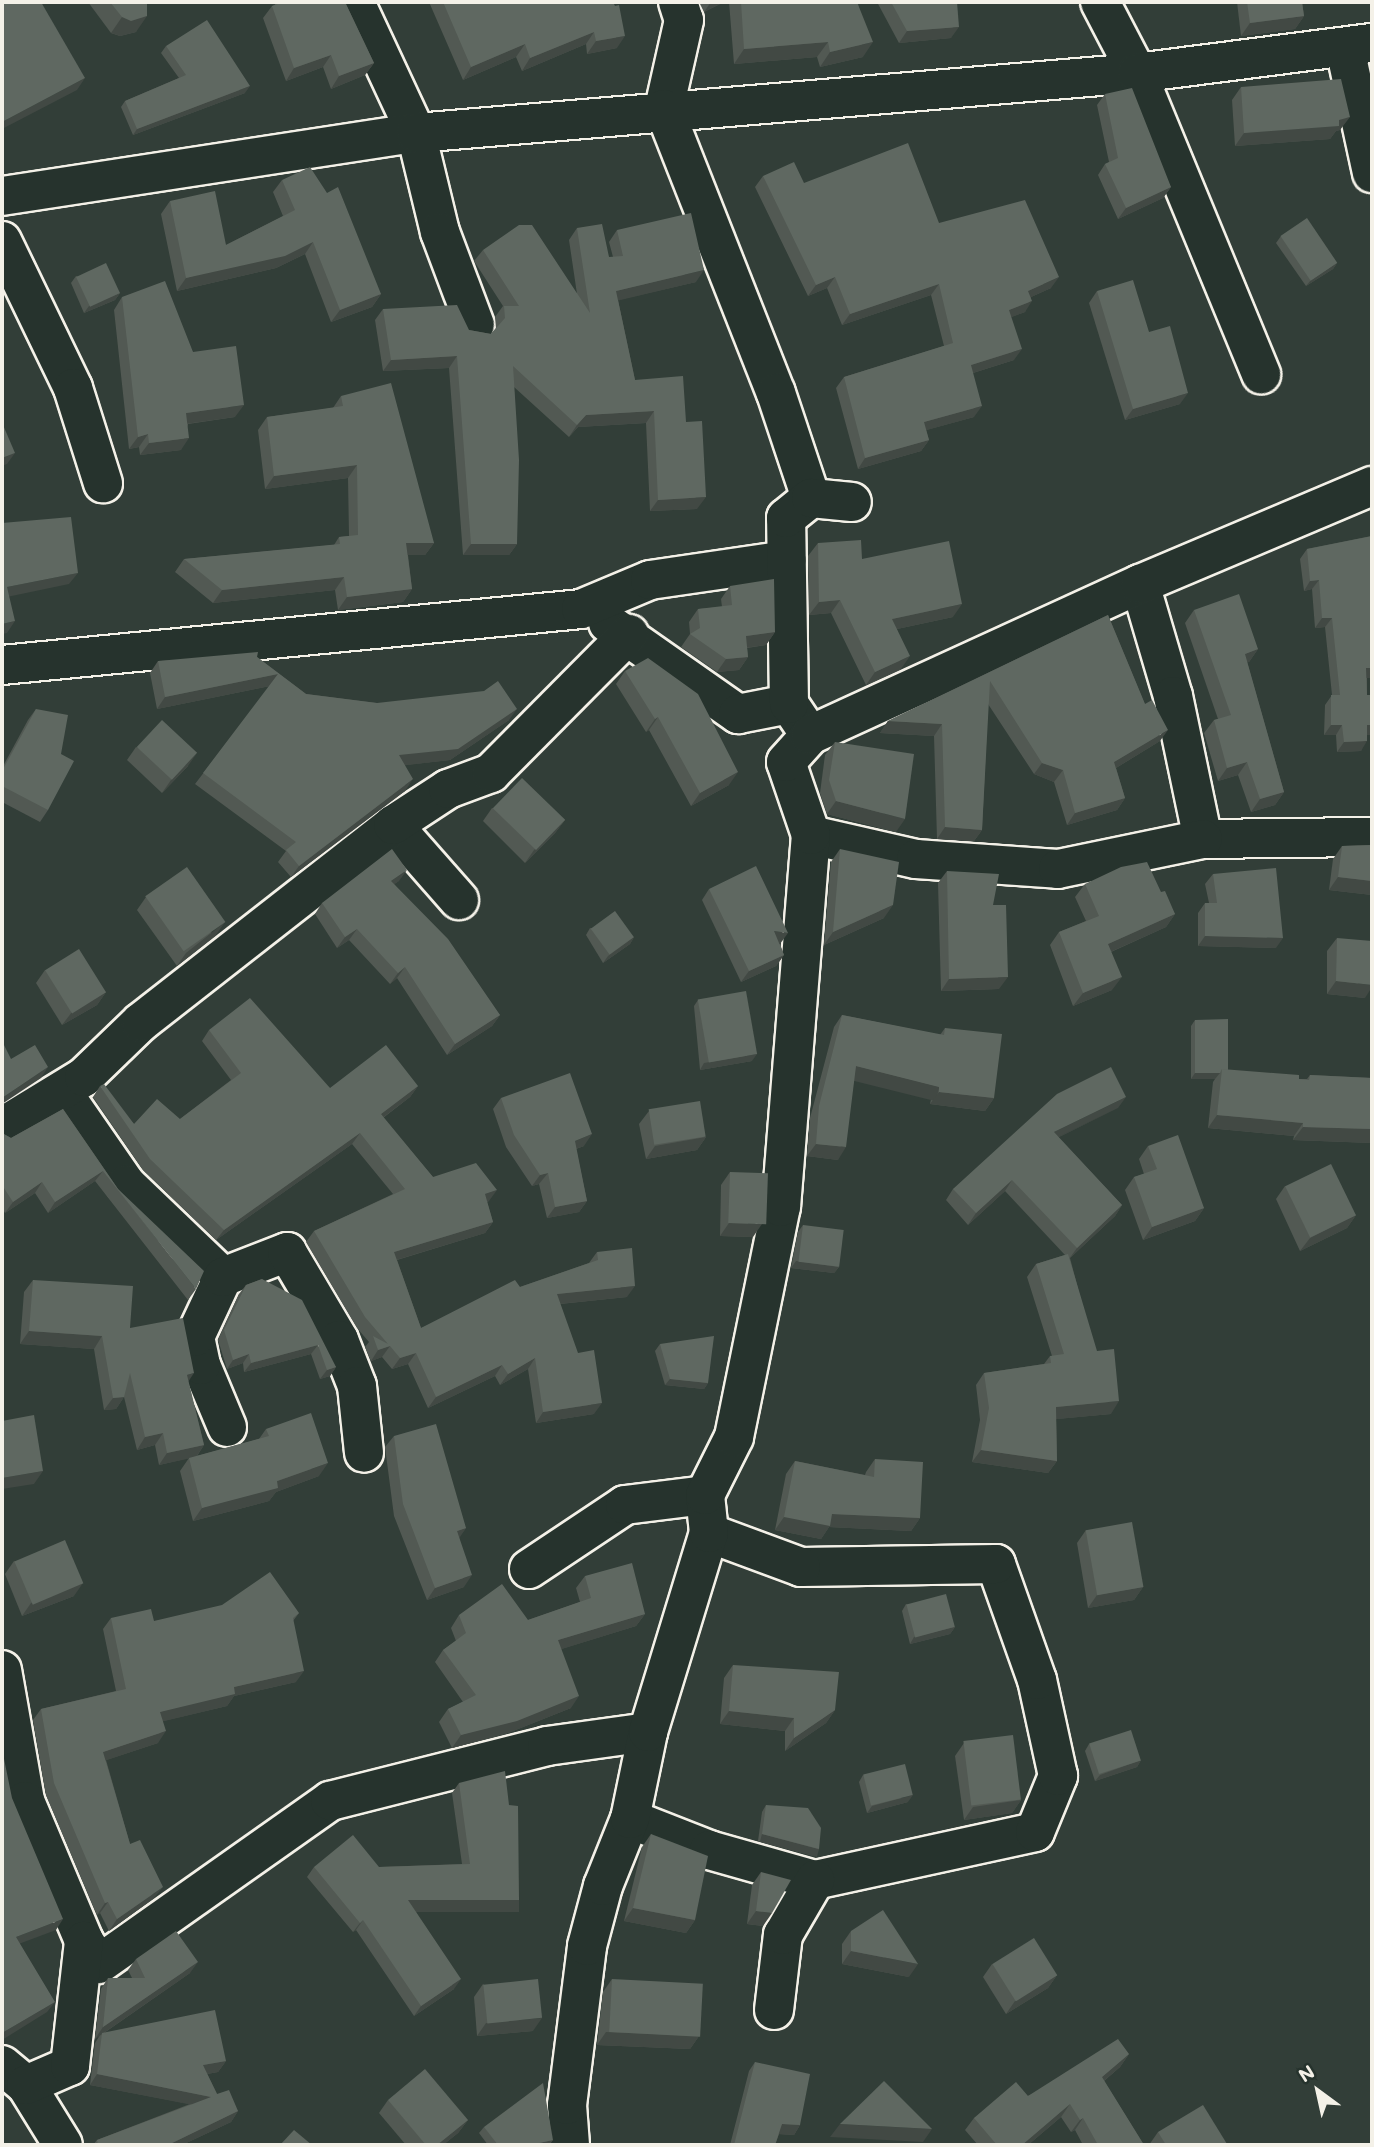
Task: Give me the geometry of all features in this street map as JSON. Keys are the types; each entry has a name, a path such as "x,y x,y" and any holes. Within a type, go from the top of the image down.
{"street":[{"path":"355,2 416,133 440,232 475,325"},
{"path":"678,2 684,20 664,109 776,393 811,498"},
{"path":"1100,2 1137,73 1261,374"},
{"path":"2,196 416,133 664,109 1137,73 1358,45 1372,173"},
{"path":"2,241 72,388 103,483"},
{"path":"570,2145 567,2105 587,1946 603,1886 630,1819 649,1732 709,1533 705,1495 734,1437 781,1207 811,835 786,762 810,736 1140,583 1372,486"},
{"path":"810,736 789,704 786,518 811,498 852,502"},
{"path":"2,665 581,609 650,580 787,560"},
{"path":"1140,583 1173,695 1203,839"},
{"path":"581,609 629,634 738,714 789,704"},
{"path":"2,1127 64,1093 141,1022 393,825 447,789 491,773 629,634"},
{"path":"393,825 459,900"},
{"path":"811,835 916,859 1058,869 1203,839 1372,837"},
{"path":"64,1093 125,1184 223,1277"},
{"path":"227,1427 205,1378 195,1337 223,1277 287,1252 304,1274 348,1363 356,1386 364,1453"},
{"path":"529,1569 625,1505 705,1495"},
{"path":"630,1819 709,1850 815,1880 1035,1832 1058,1776 1037,1680 996,1564 801,1567 709,1533"},
{"path":"2,1670 25,1801 84,1941 99,1964 330,1801 547,1746 649,1732"},
{"path":"774,2010 783,1935 815,1880"},
{"path":"64,2145 14,2075 70,2066 84,1941"}],"building":[{"path":"41,2 85,78 2,122 2,4"},
{"path":"110,2 147,2 147,16 131,21 122,17"},
{"path":"283,2 345,2 374,63 339,76 331,55 294,68 272,6"},
{"path":"443,2 613,2 615,6 619,5 625,36 596,41 594,32 530,58 525,44 471,67"},
{"path":"741,2 857,2 873,42 830,52 828,42 744,49"},
{"path":"891,2 957,2 959,27 907,31"},
{"path":"1247,2 1302,2 1304,16 1250,23"},
{"path":"207,20 250,86 137,129 125,101 186,75 166,46"},
{"path":"1341,79 1350,117 1339,120 1339,126 1244,133 1241,87"},
{"path":"1132,88 1171,187 1126,208 1105,164 1118,158 1105,94"},
{"path":"908,143 939,223 1025,200 1059,277 1028,291 1032,301 1009,310 1022,349 971,365 982,406 924,422 929,440 865,458 844,377 953,343 939,284 850,314 835,277 816,285 763,176 794,162 804,183"},
{"path":"310,167 327,193 338,187 381,294 340,310 313,242 285,256 186,278 170,201 215,191 226,245 295,210 282,180"},
{"path":"691,213 704,270 616,291 635,380 683,376 686,422 702,421 706,497 658,500 654,411 586,415 577,425 513,366 519,460 517,544 471,544 457,356 391,360 383,309 457,305 469,330 491,334 505,318 504,306 519,306 483,250 519,225 532,225 590,313 577,228 602,224 609,257 623,256 617,230"},
{"path":"1307,218 1337,263 1311,281 1280,236"},
{"path":"106,263 120,293 90,307 76,277"},
{"path":"1133,280 1149,332 1170,326 1188,393 1133,409 1097,291"},
{"path":"165,281 193,352 236,346 244,405 186,413 189,438 149,443 148,434 138,437 122,297"},
{"path":"391,383 434,543 406,543 412,589 347,597 344,577 222,590 184,559 340,544 339,537 358,535 357,465 274,476 267,417 343,406 341,396"},
{"path":"2,425 15,453 2,458"},
{"path":"71,517 78,573 7,587 15,621 2,624 2,523"},
{"path":"1372,536 1372,668 1366,668 1367,695 1372,695 1372,725 1367,725 1367,741 1344,742 1342,725 1331,725 1331,695 1340,695 1332,618 1322,618 1319,580 1310,581 1307,549"},
{"path":"861,540 862,559 949,541 962,604 892,619 910,656 875,672 840,600 819,602 818,543"},
{"path":"774,579 775,632 746,636 748,657 726,659 690,634 700,628 698,609 732,605 730,586"},
{"path":"1239,594 1258,649 1245,654 1284,792 1260,799 1247,762 1227,768 1214,720 1231,715 1194,610"},
{"path":"1108,615 1145,704 1152,700 1168,730 1114,762 1125,798 1075,813 1063,770 1042,763 990,681 982,830 945,827 942,724 888,721"},
{"path":"258,652 257,657 306,694 377,703 484,691 498,681 517,709 458,749 399,755 413,779 299,866 286,850 296,842 203,773 278,674 165,697 158,661"},
{"path":"648,658 698,694 738,772 700,793 658,717 655,719 625,671"},
{"path":"36,709 68,715 61,754 74,761 48,810 2,786 2,771"},
{"path":"162,720 197,753 172,780 137,747"},
{"path":"835,742 914,754 905,819 836,801 829,780"},
{"path":"522,778 565,820 536,850 493,808"},
{"path":"1372,845 1372,881 1338,877 1342,846"},
{"path":"392,849 407,870 391,881 448,939 500,1015 455,1044 405,967 398,973 357,929 345,937 322,903"},
{"path":"840,849 899,862 893,905 833,932"},
{"path":"1147,862 1175,914 1108,944 1122,977 1083,993 1059,932 1099,916 1085,884 1121,867"},
{"path":"756,866 788,933 774,931 784,955 749,971 709,889"},
{"path":"187,867 225,922 184,951 145,896"},
{"path":"1276,868 1283,938 1205,936 1205,903 1217,903 1213,874"},
{"path":"947,871 999,874 993,905 1006,905 1008,977 949,979"},
{"path":"615,911 634,937 610,955 591,929"},
{"path":"1337,938 1372,941 1372,985 1336,981"},
{"path":"79,949 106,992 72,1013 45,970"},
{"path":"746,991 757,1054 709,1063 698,1000"},
{"path":"250,998 330,1088 386,1045 418,1086 381,1114 433,1177 476,1163 497,1190 485,1194 493,1222 394,1252 421,1328 515,1280 520,1287 598,1260 597,1252 632,1248 635,1286 557,1294 578,1353 594,1350 602,1403 543,1412 535,1358 508,1374 502,1365 436,1397 416,1353 400,1358 390,1346 378,1350 373,1336 388,1344 365,1317 314,1231 405,1189 360,1133 224,1230 150,1159 100,1086 104,1084 134,1124 157,1099 180,1119 241,1073 209,1030"},
{"path":"842,1015 944,1035 945,1028 1002,1034 994,1098 939,1092 939,1087 856,1066 846,1147 816,1144 819,1106"},
{"path":"1228,1019 1228,1070 1222,1069 1220,1073 1195,1073 1195,1020"},
{"path":"2,1041 11,1059 35,1045 48,1067 2,1098"},
{"path":"1111,1067 1126,1097 1054,1132 1122,1205 1077,1248 1012,1180 976,1213 953,1189 1057,1094"},
{"path":"1222,1069 1299,1075 1299,1079 1309,1080 1310,1075 1372,1078 1372,1129 1303,1127 1303,1123 1217,1115"},
{"path":"570,1073 592,1134 575,1141 587,1201 555,1207 548,1173 540,1175 514,1135 501,1098"},
{"path":"700,1101 706,1137 654,1145 649,1109"},
{"path":"63,1109 118,1189 204,1271 196,1289 103,1171 55,1202 42,1182 13,1202 2,1185 2,1133 11,1138"},
{"path":"1178,1135 1204,1208 1152,1227 1134,1177 1157,1169 1148,1146"},
{"path":"1331,1164 1356,1215 1310,1238 1285,1186"},
{"path":"730,1172 768,1173 766,1224 728,1223"},
{"path":"803,1225 844,1230 839,1267 798,1262"},
{"path":"1068,1254 1097,1351 1114,1349 1119,1401 1056,1407 1057,1461 981,1450 989,1408 984,1373 1051,1363 1050,1356 1064,1354 1036,1264"},
{"path":"262,1279 302,1300 336,1367 327,1370 318,1345 251,1363 249,1354 233,1360 224,1330 246,1285"},
{"path":"33,1280 133,1286 130,1328 183,1318 194,1373 187,1375 204,1445 167,1453 163,1433 145,1437 130,1373 124,1397 113,1398 102,1336 29,1331"},
{"path":"714,1336 708,1383 670,1379 660,1344"},
{"path":"311,1413 328,1463 277,1481 278,1488 202,1508 189,1458 269,1436 266,1429"},
{"path":"34,1415 43,1471 2,1478 2,1421"},
{"path":"436,1424 466,1528 457,1531 472,1575 435,1588 403,1504 394,1436"},
{"path":"875,1459 923,1462 920,1518 832,1514 830,1526 784,1517 795,1461 874,1477"},
{"path":"1132,1522 1143,1587 1097,1595 1086,1530"},
{"path":"65,1540 83,1583 33,1605 14,1561"},
{"path":"632,1563 645,1614 558,1640 579,1696 517,1721 461,1735 448,1709 476,1695 443,1650 466,1633 459,1615 502,1584 528,1620 591,1598 585,1576"},
{"path":"270,1572 299,1613 293,1618 304,1671 234,1687 235,1694 160,1712 166,1731 103,1752 130,1844 140,1840 163,1887 117,1919 108,1902 105,1903 54,1783 41,1709 126,1689 111,1618 151,1609 154,1621 222,1605"},
{"path":"946,1594 955,1627 915,1637 906,1605"},
{"path":"733,1665 839,1672 835,1710 794,1738 794,1718 729,1711"},
{"path":"1131,1730 1141,1760 1099,1774 1089,1744"},
{"path":"1013,1735 1021,1800 971,1806 963,1741"},
{"path":"2,1749 12,1798 63,1919 16,1937 55,2002 2,2033"},
{"path":"905,1764 913,1795 871,1805 863,1774"},
{"path":"505,1771 509,1805 518,1806 519,1900 408,1900 461,1979 421,2006 363,1920 360,1923 314,1867 353,1835 379,1867 470,1864 459,1783"},
{"path":"766,1805 808,1808 821,1828 819,1849 762,1834"},
{"path":"651,1834 708,1856 695,1920 633,1908"},
{"path":"761,1872 791,1880 772,1913 756,1911"},
{"path":"883,1910 918,1964 851,1951 851,1931"},
{"path":"176,1931 198,1962 103,2027 108,1978 145,1978 136,1959"},
{"path":"1034,1938 1057,1975 1016,2001 992,1964"},
{"path":"538,1979 542,2018 487,2024 483,1985"},
{"path":"612,1979 703,1984 700,2037 609,2032"},
{"path":"215,2010 226,2061 203,2065 217,2094 229,2090 238,2111 168,2145 98,2145 97,2140 211,2097 97,2074 102,2033"},
{"path":"1118,2039 1129,2054 1102,2077 1144,2145 1098,2145 1083,2118 1080,2120 1070,2104 1022,2145 997,2145 974,2118 1016,2082 1028,2096"},
{"path":"755,2062 810,2074 800,2125 782,2124 775,2145 734,2145"},
{"path":"425,2069 468,2120 437,2145 426,2145 388,2100"},
{"path":"884,2081 932,2129 840,2124"},
{"path":"543,2083 553,2140 530,2145 498,2145 484,2127"},
{"path":"1203,2105 1227,2144 1166,2145 1158,2132"},
{"path":"294,2130 312,2145 280,2145"}]}
